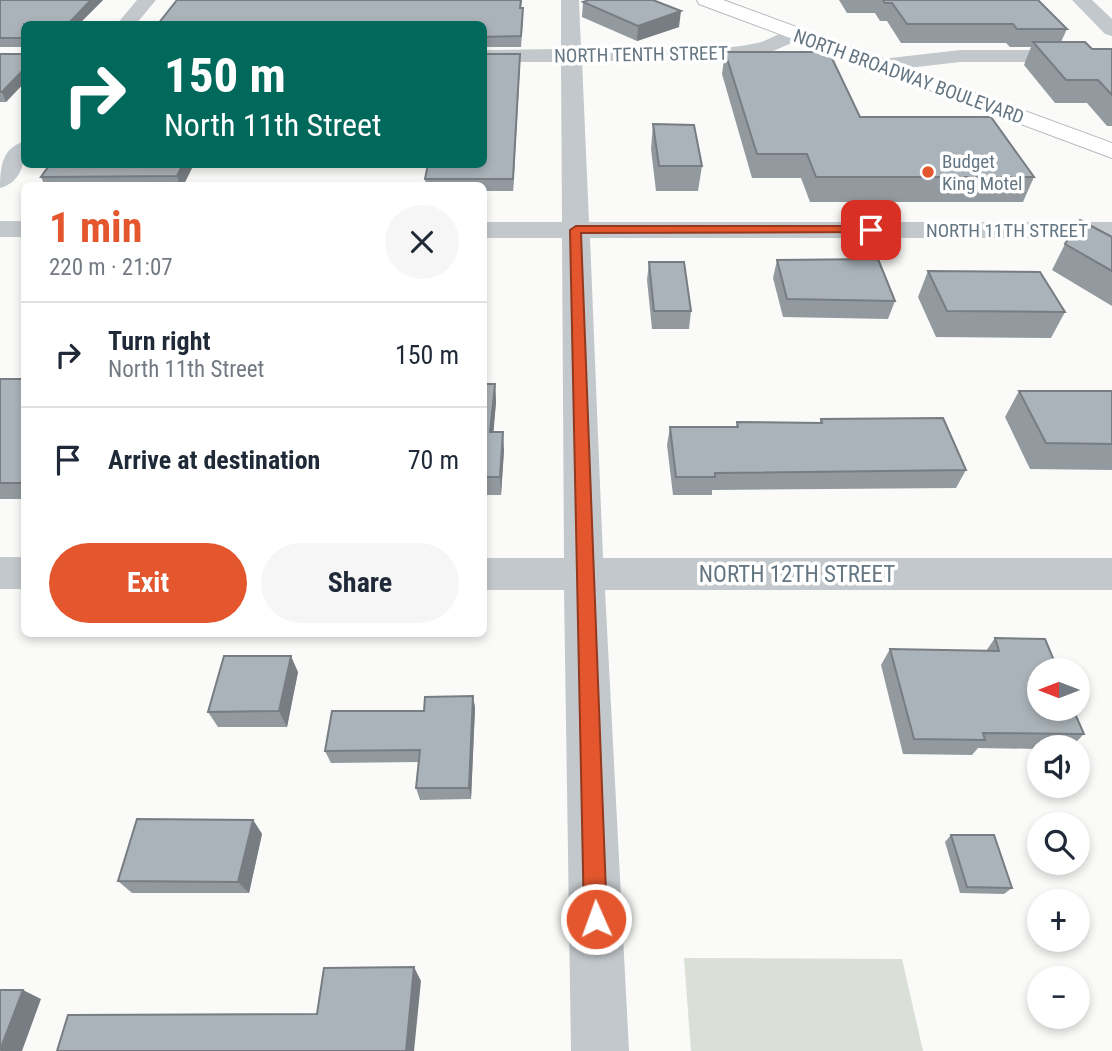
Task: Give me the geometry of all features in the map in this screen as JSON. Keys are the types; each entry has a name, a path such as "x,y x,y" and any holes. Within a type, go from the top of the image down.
{"main road":[{"name":"NORTH BROADWAY BOULEVARD","path":"706,0 1112,151"}],"street":[{"path":"130,21 147,0"},
{"path":"570,0 584,574 600,1051"},
{"path":"1081,0 1112,30"},
{"name":"NORTH TENTH STREET","path":"487,56 722,54 764,48 796,34"},
{"path":"882,65 960,55 1112,56"},
{"path":"0,180 21,153"},
{"path":"0,229 21,229"},
{"name":"NORTH 11TH STREET","path":"487,230 1112,230"},
{"path":"0,573 21,573"},
{"name":"NORTH 12TH STREET","path":"487,574 1112,574"}],"shaded area":[{"path":"684,958 902,959 923,1051 691,1051"}],"building":[{"path":"0,0 91,0 71,21 21,21 21,38 0,38"},
{"path":"177,0 521,0 520,8 523,8 521,36 487,37 487,21 160,21"},
{"path":"653,0 681,11 638,26 583,2"},
{"path":"883,0 1038,0 1067,29 1017,29 1013,24 907,24 892,3 885,3"},
{"path":"1033,42 1085,42 1092,49 1112,49 1112,95 1098,80 1066,80"},
{"path":"725,52 829,52 860,117 991,117 1034,177 816,177 807,154 757,154"},
{"path":"0,54 21,54 21,72 2,92 0,92"},
{"path":"487,54 520,54 513,179 425,179 427,168 487,168"},
{"path":"653,124 694,125 702,166 659,166"},
{"path":"47,168 181,168 177,176 41,177"},
{"path":"1080,220 1112,237 1112,271 1065,244"},
{"path":"878,259 895,301 787,299 777,260"},
{"path":"649,262 684,262 691,311 654,311"},
{"path":"928,271 1040,272 1065,312 947,311"},
{"path":"0,379 21,379 21,483 0,483"},
{"path":"487,384 495,384 490,432 503,432 500,477 487,477"},
{"path":"1019,391 1112,391 1112,444 1046,443"},
{"path":"943,418 966,470 715,473 715,477 676,477 670,427 738,427 737,422 822,423 821,419"},
{"path":"995,638 1045,639 1053,658 1027,658 1027,721 1078,721 1084,734 983,733 985,740 914,739 890,649 999,651"},
{"path":"224,656 291,656 279,711 208,712"},
{"path":"473,696 469,788 416,788 420,750 325,751 332,711 424,711 425,697"},
{"path":"137,819 253,820 238,882 118,881"},
{"path":"951,835 994,835 1012,888 967,887"},
{"path":"414,967 406,1051 57,1051 68,1015 317,1014 324,968"},
{"path":"0,990 23,990 0,1050"}],"place":[{"name":"Budget King Motel","path":"928,172"}],"route":[{"path":"596,919 576,230 871,230"}]}
